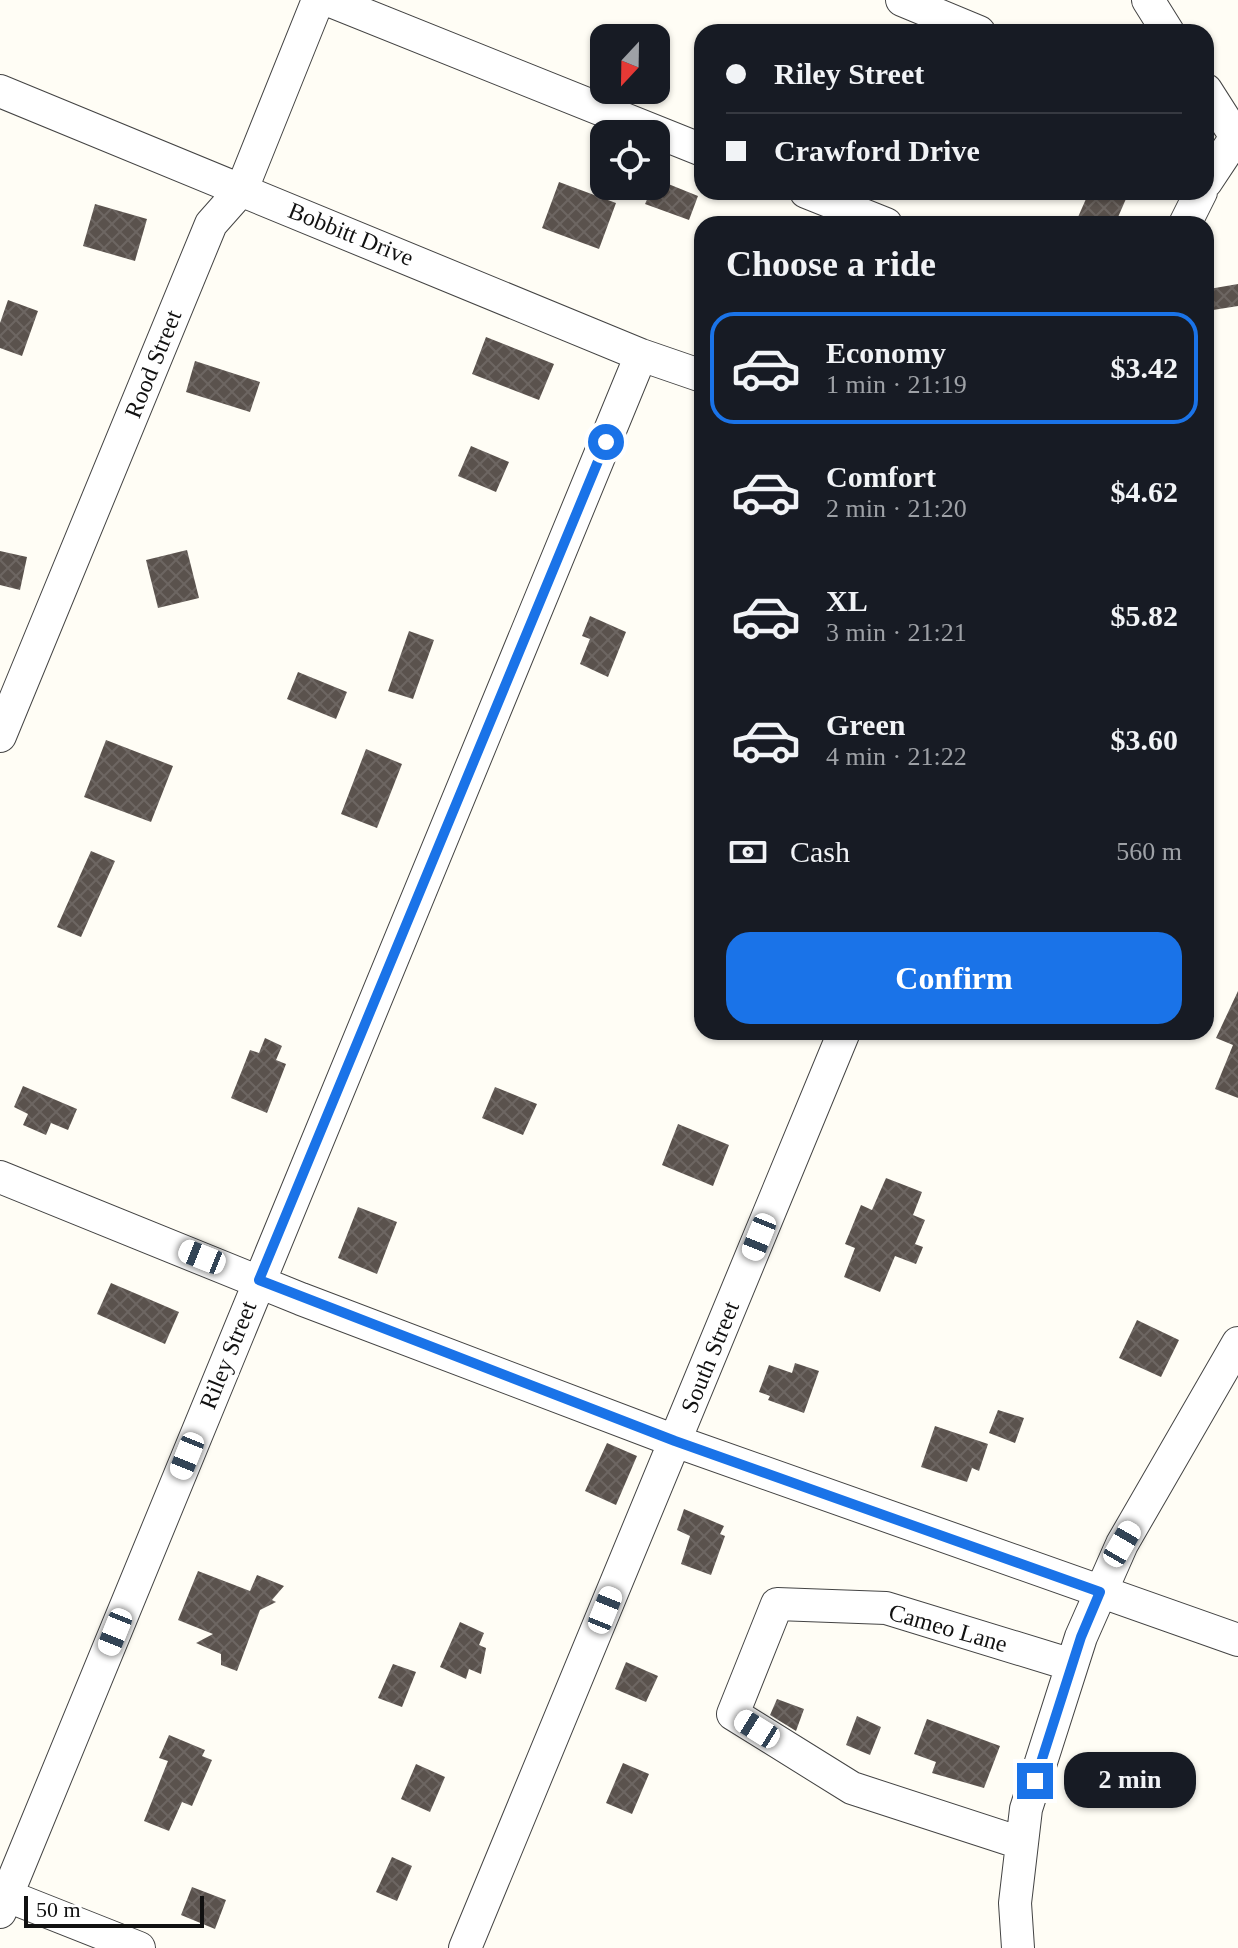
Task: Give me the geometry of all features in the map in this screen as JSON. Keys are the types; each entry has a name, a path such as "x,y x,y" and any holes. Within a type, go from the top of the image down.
{"street":[{"name":"Rood Street","path":"0,736 211,224 242,189 318,0"},
{"path":"328,0 694,147"},
{"path":"902,0 960,24"},
{"path":"1148,0 1163,24"},
{"name":"Bobbitt Drive","path":"0,91 641,355 694,373"},
{"path":"1214,102 1237,136"},
{"path":"1214,128 1237,136"},
{"path":"1214,170 1237,136"},
{"path":"826,200 866,216"},
{"name":"Riley Street","path":"2,1900 641,355"},
{"name":"South Street","path":"465,1948 841,1040"},
{"path":"0,1177 675,1441 1238,1640"},
{"path":"1018,1948 1015,1903 1026,1809 1072,1665 1122,1544 1238,1343"},
{"name":"Cameo Lane","path":"1021,1843 852,1788 733,1714 777,1604 886,1608 1072,1665"},
{"path":"2,1900 139,1948"}],"building":[{"path":"559,182 590,193 590,200 616,203 599,249 542,228"},
{"path":"670,185 694,194 696,200 689,220 645,204 647,200 670,200"},
{"path":"1086,200 1126,200 1118,216 1078,216"},
{"path":"95,204 147,219 135,261 83,246"},
{"path":"1238,284 1238,306 1214,310 1214,288"},
{"path":"8,300 38,311 22,356 0,348 0,323"},
{"path":"486,337 554,364 539,400 472,374"},
{"path":"195,361 260,382 250,412 186,392"},
{"path":"471,446 509,462 496,492 458,476"},
{"path":"187,550 199,598 158,608 146,560"},
{"path":"0,551 27,557 20,590 0,585"},
{"path":"590,616 626,632 608,677 580,664 590,639 582,636"},
{"path":"409,631 434,640 413,699 388,691"},
{"path":"298,672 347,692 336,719 287,699"},
{"path":"106,740 173,766 151,822 84,797"},
{"path":"366,749 402,764 377,828 341,814"},
{"path":"91,851 115,861 81,937 57,927"},
{"path":"1238,991 1238,1098 1215,1089 1233,1045 1216,1038"},
{"path":"265,1038 282,1046 276,1060 286,1064 267,1113 231,1098 250,1050 259,1053"},
{"path":"23,1086 77,1109 68,1130 51,1123 46,1135 23,1125 28,1114 14,1107"},
{"path":"495,1087 537,1104 523,1135 482,1118"},
{"path":"678,1124 729,1145 713,1186 662,1165"},
{"path":"886,1178 922,1192 913,1215 925,1220 915,1244 923,1247 916,1264 895,1256 880,1292 844,1277 855,1248 845,1244 861,1205 872,1210"},
{"path":"358,1207 397,1222 377,1274 338,1258"},
{"path":"111,1283 179,1312 165,1344 97,1314"},
{"path":"1137,1320 1179,1340 1161,1377 1119,1358"},
{"path":"795,1363 819,1371 804,1413 768,1400 770,1396 759,1392 769,1365 792,1373"},
{"path":"998,1410 1024,1418 1015,1443 989,1433"},
{"path":"935,1426 988,1444 979,1471 972,1468 967,1482 921,1467"},
{"path":"607,1443 637,1456 616,1505 585,1491"},
{"path":"684,1509 724,1526 720,1534 725,1536 711,1575 681,1564 690,1536 677,1530"},
{"path":"198,1571 250,1591 257,1575 284,1586 272,1600 276,1602 260,1610 237,1671 221,1665 221,1654 196,1643 213,1634 178,1620"},
{"path":"460,1622 484,1633 479,1645 486,1648 481,1674 469,1669 466,1679 440,1667"},
{"path":"626,1662 658,1676 646,1702 615,1689"},
{"path":"393,1664 416,1672 402,1707 378,1698"},
{"path":"777,1699 804,1709 796,1731 770,1715"},
{"path":"857,1716 881,1727 870,1755 846,1745"},
{"path":"927,1719 1000,1746 984,1788 932,1773 936,1762 914,1754"},
{"path":"169,1735 205,1750 202,1756 212,1760 192,1806 182,1802 169,1831 144,1821 168,1761 159,1758"},
{"path":"623,1763 649,1774 632,1814 606,1803"},
{"path":"416,1764 445,1777 430,1812 401,1799"},
{"path":"392,1857 412,1866 397,1901 376,1892"},
{"path":"192,1887 226,1900 215,1929 181,1915"}],"route":[{"path":"606,442 259,1280 301,1299 728,1461 1100,1592 1081,1637 1035,1781"}]}
